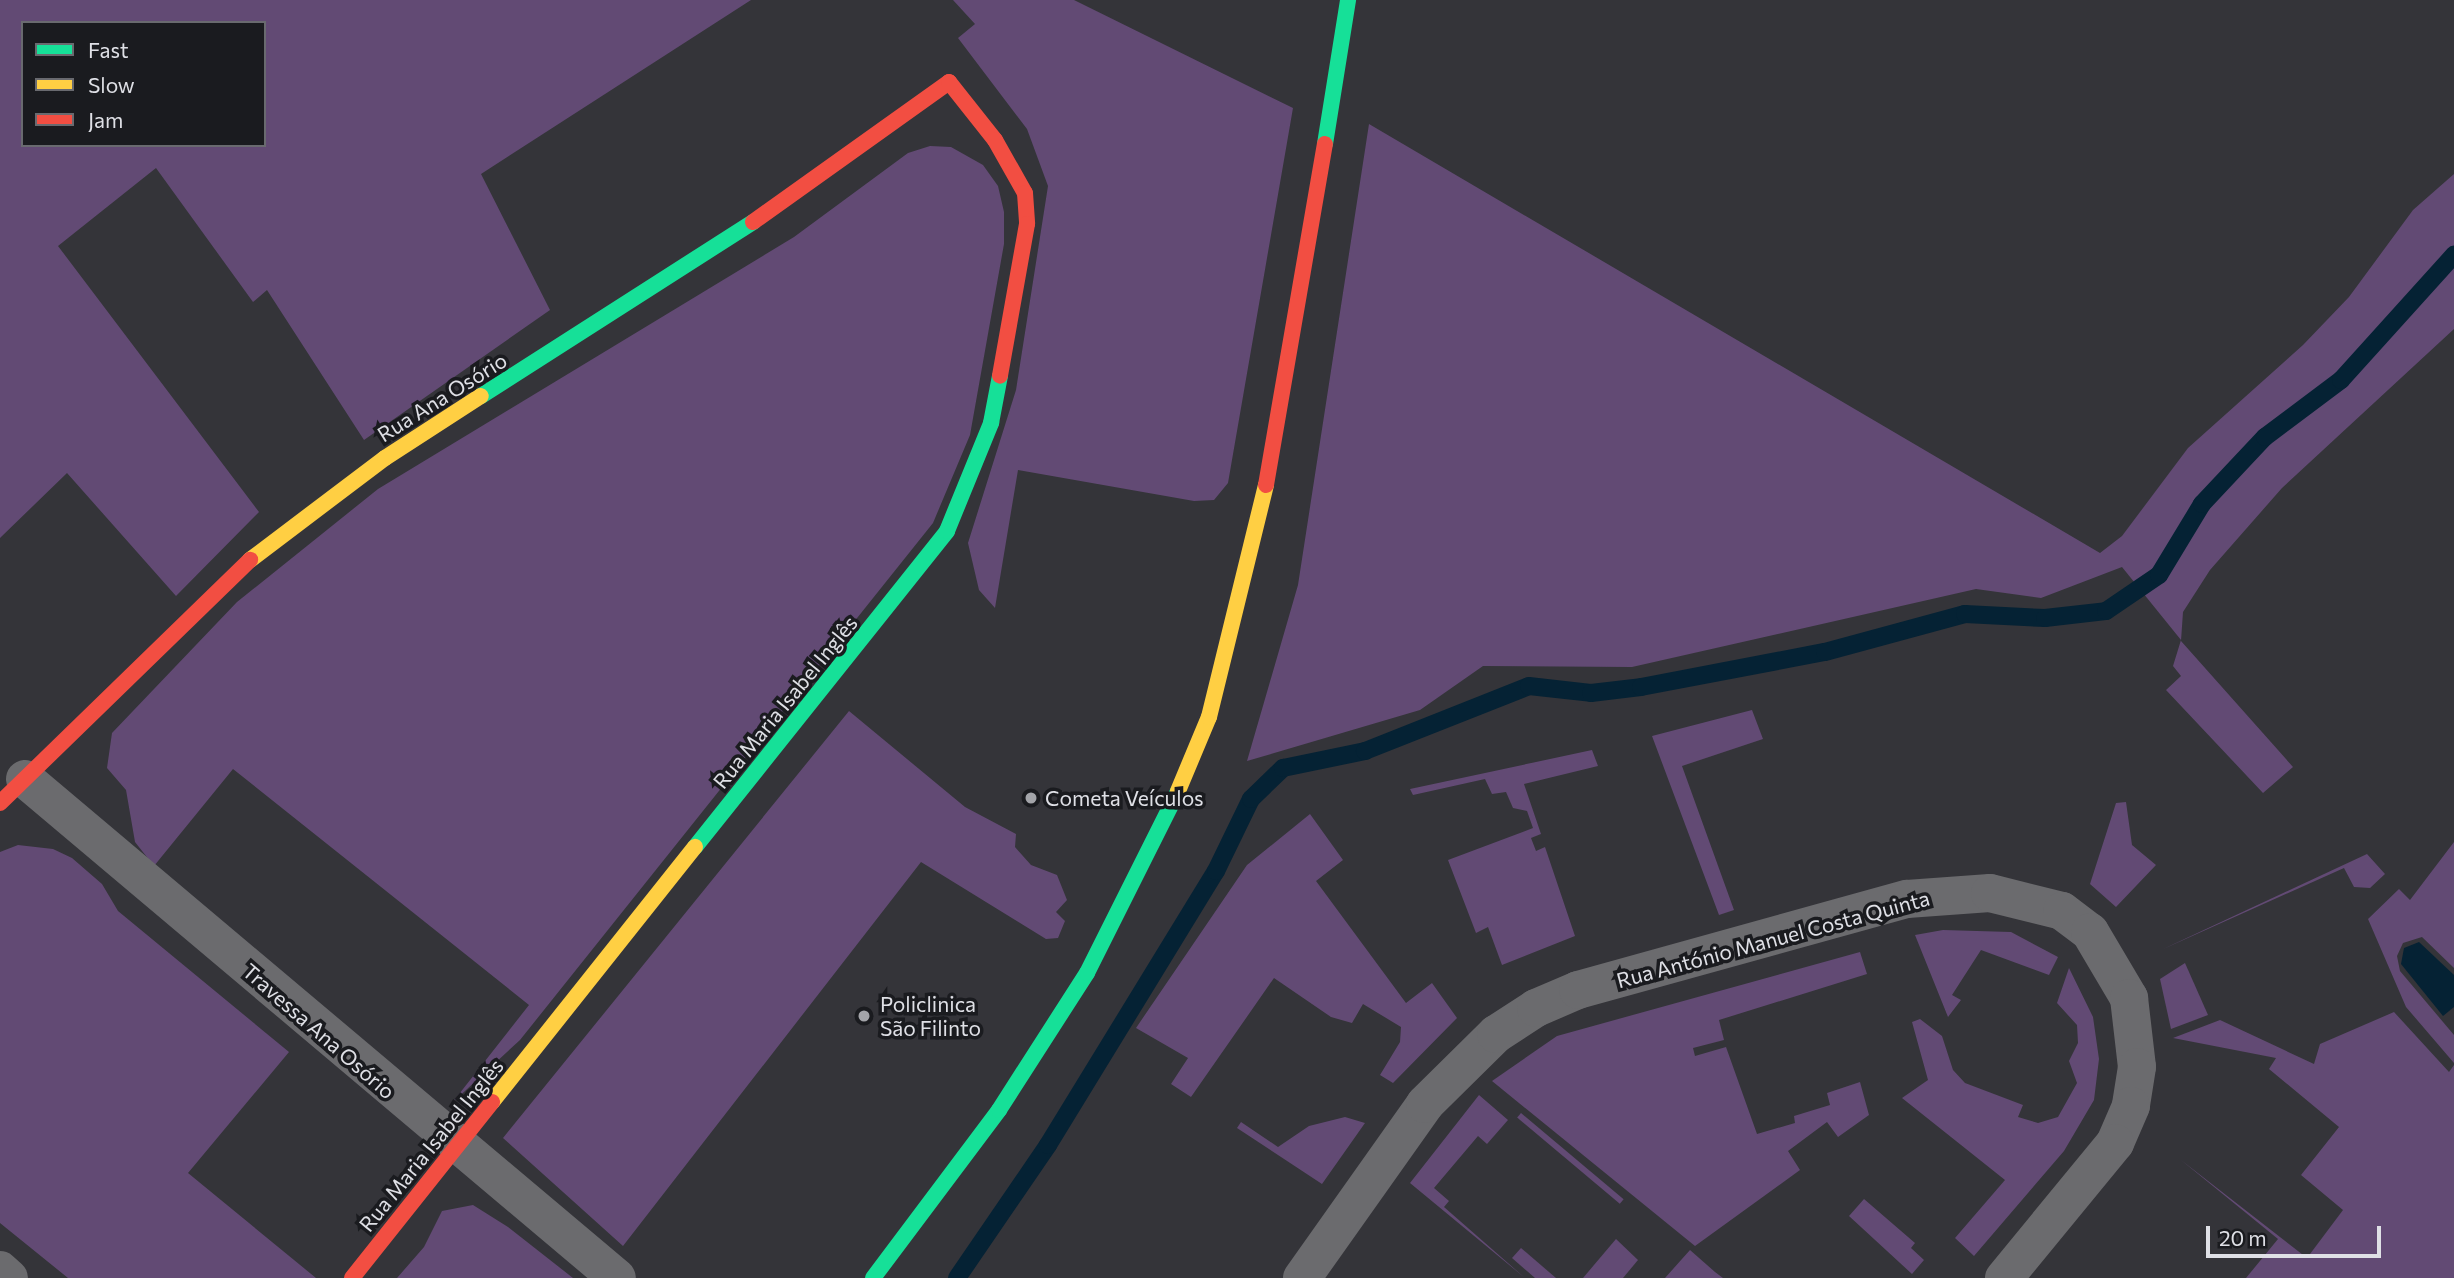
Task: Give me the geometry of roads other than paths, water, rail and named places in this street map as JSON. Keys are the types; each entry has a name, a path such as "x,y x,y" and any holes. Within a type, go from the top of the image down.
{"street":[{"path":"873,1278 999,1110 1087,974 1154,848 1209,717 1280,430 1348,0"},
{"name":"Rua Ana Osório","path":"13,791 259,551 327,499 783,204 949,82"},
{"name":"Rua Maria Isabel Inglês","path":"352,1278 922,567 964,496 991,423 1027,224 1025,194 1013,165 949,82"},
{"name":"Travessa Ana Osório","path":"13,791 617,1278"},
{"name":"Rua António Manuel Costa Quinta","path":"1302,1278 1425,1104 1496,1034 1536,1008 1578,990 1907,899 1990,893 2062,911 2090,933 2129,998 2137,1067 2132,1106 2115,1143 2004,1278"},
{"path":"0,1270 9,1278"}],"water":[{"path":"2419,942 2454,975 2454,1007 2443,1016 2401,964 2404,948"}],"waterway":[{"path":"957,1278 1048,1145 1216,871 1251,799 1283,768 1365,751 1529,686 1591,693 1641,687 1825,652 1965,614 2045,618 2106,611 2159,575 2202,504 2265,437 2341,380 2454,255"}],"place":[{"name":"Cometa Veículos","path":"1031,798"},
{"name":"Policlinica São Filinto","path":"864,1016"}]}
